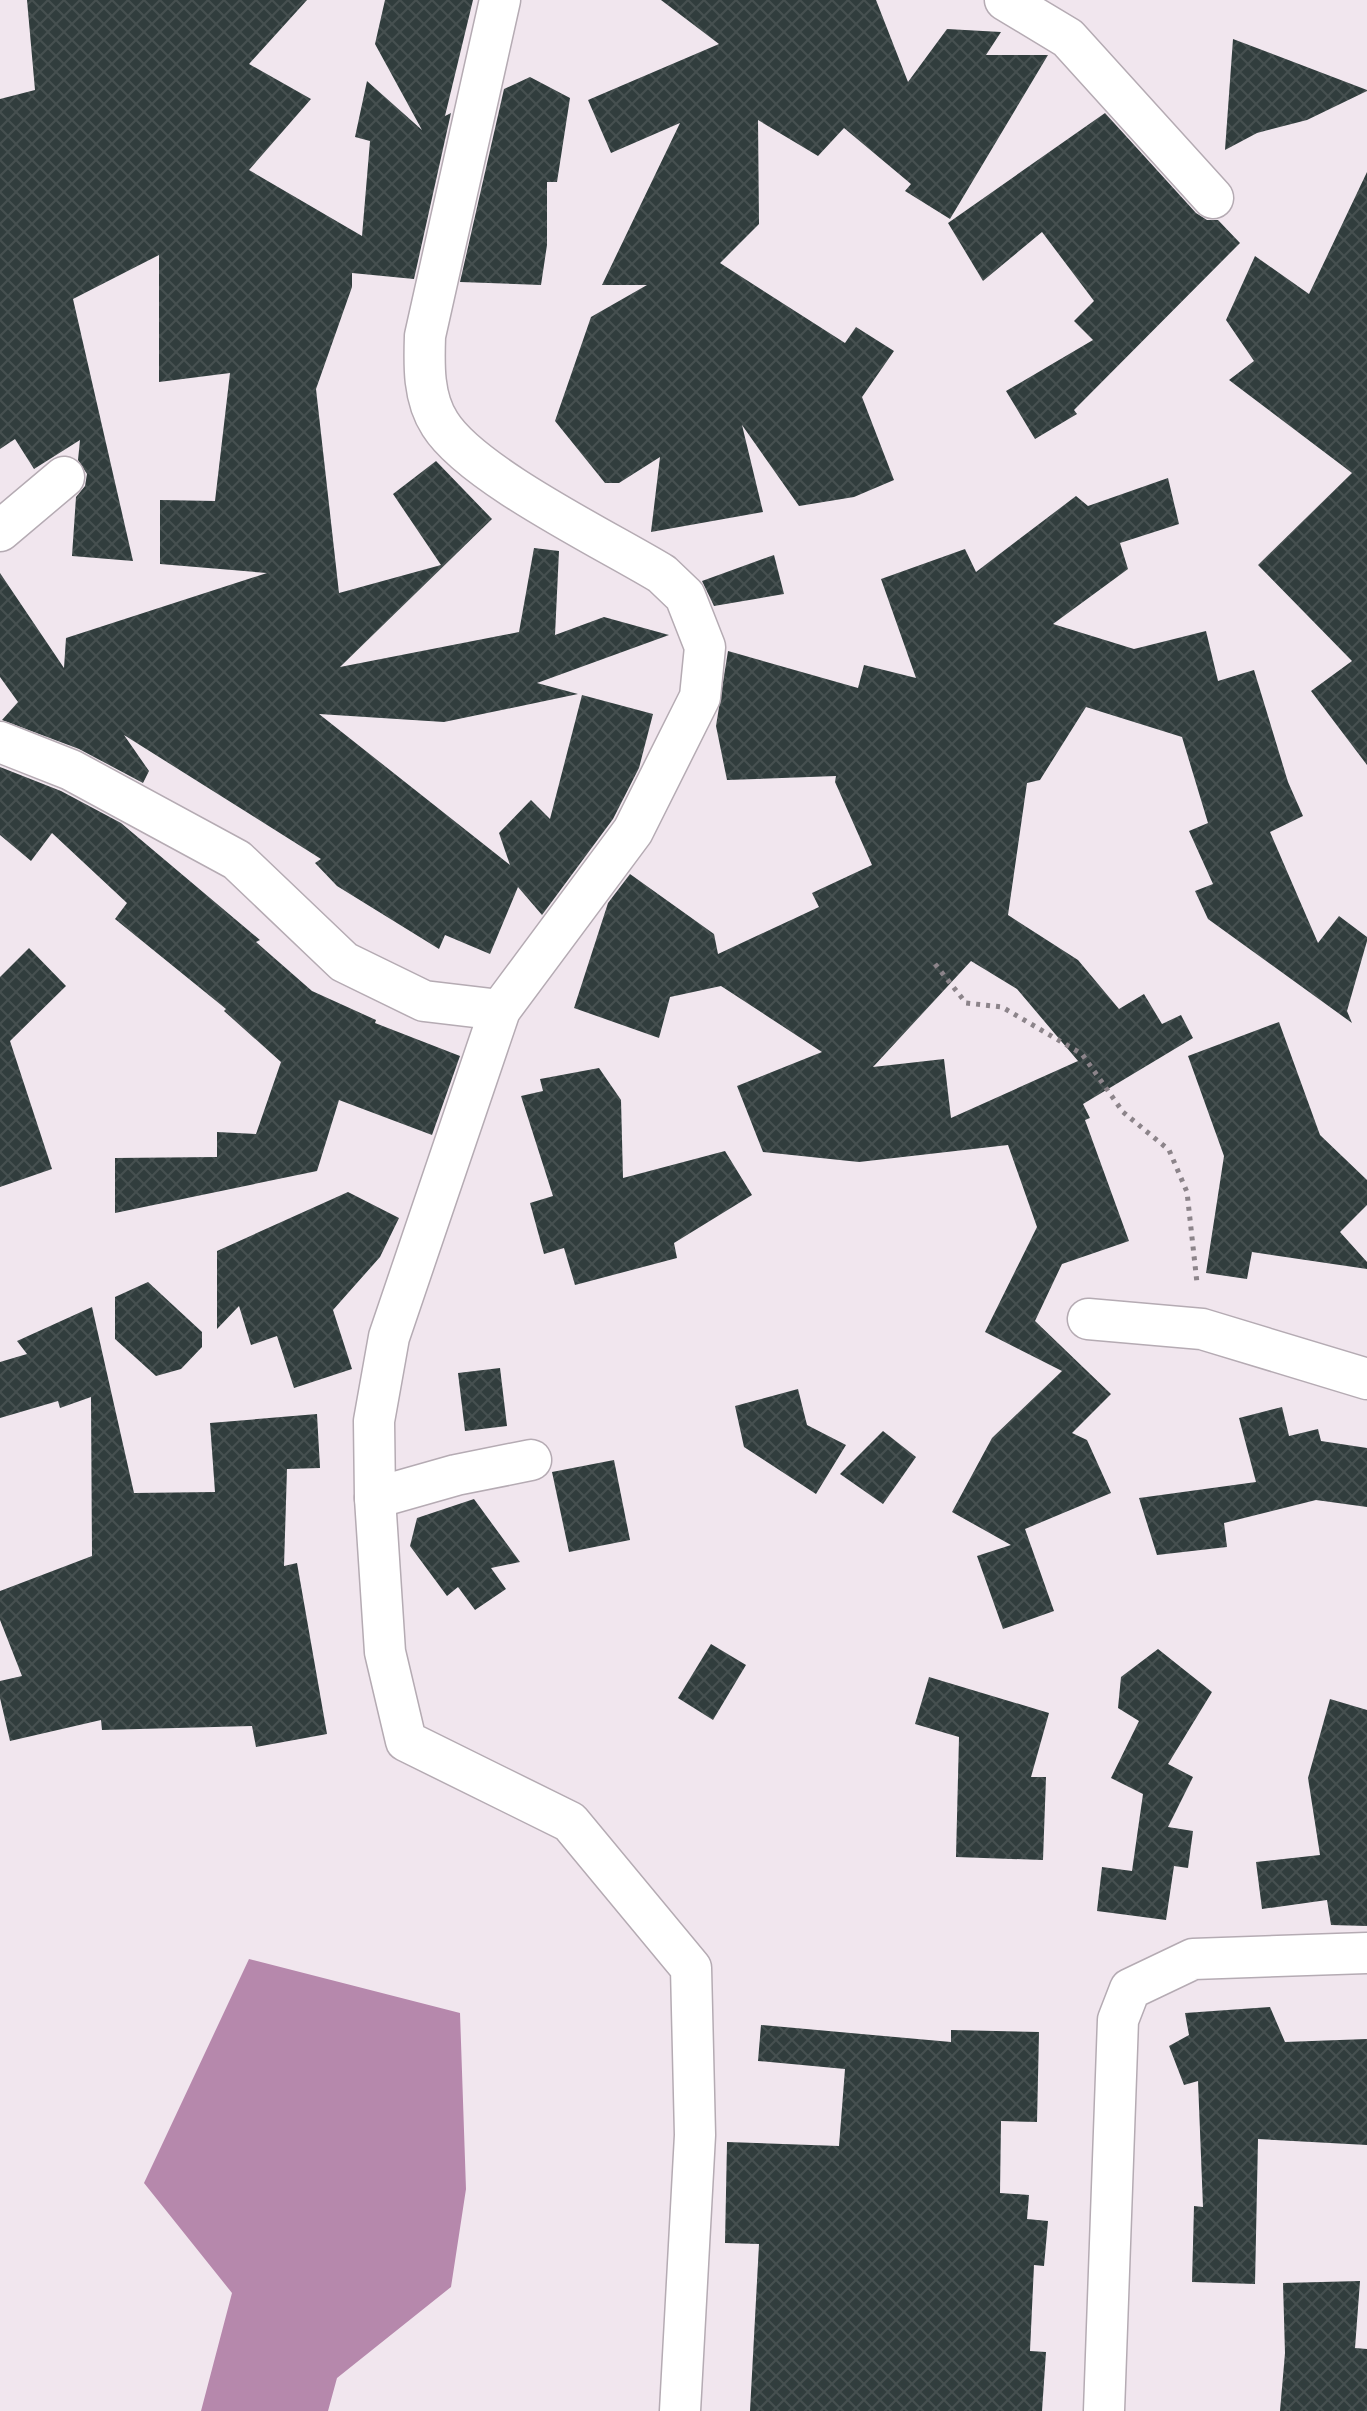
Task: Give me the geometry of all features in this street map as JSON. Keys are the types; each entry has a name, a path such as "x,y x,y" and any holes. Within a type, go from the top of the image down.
{"street":[{"path":"500,0 425,336 424,379 439,424 478,464 662,574 685,596 705,647 700,697 633,831 500,1010 389,1337 374,1421 375,1498 385,1652 406,1741 570,1822 691,1968 695,2135 680,2411"},
{"path":"1005,0 1068,38 1213,198"},
{"path":"0,531 64,477"},
{"path":"0,742 71,770 237,860 344,962 424,1001 500,1010"},
{"path":"1088,1319 1202,1329 1367,1379"},
{"path":"375,1498 456,1475 531,1460"},
{"path":"1104,2411 1118,2020 1130,1989 1193,1959 1367,1953"}],"path":[{"path":"935,964 966,1003 1002,1007 1082,1054 1123,1112 1169,1150 1187,1192 1202,1329"}],"shaded area":[{"path":"249,1959 460,2013 466,2189 451,2287 337,2378 328,2411 201,2411 232,2293 144,2183"}],"building":[{"path":"27,0 307,0 249,64 311,99 249,170 362,236 370,141 355,137 367,81 422,130 375,44 385,0 473,0 445,116 451,113 414,279 352,273 352,287 316,389 339,593 441,565 393,494 436,461 492,519 340,667 519,632 534,548 559,551 555,635 604,617 669,635 537,683 578,694 444,722 319,714 510,865 499,833 531,800 550,819 582,695 653,714 639,768 613,819 542,915 518,887 490,954 445,935 439,949 337,886 315,863 321,859 124,735 149,771 143,783 79,749 2,720 18,702 0,677 0,573 64,668 66,638 267,573 160,564 160,500 215,501 230,373 159,382 159,255 73,299 133,561 72,556 76,497 85,486 87,474 78,460 80,440 34,469 15,439 0,449 0,99 35,90"},
{"path":"661,0 876,0 908,82 947,29 1001,32 986,55 1048,55 950,219 905,191 911,184 844,128 818,156 758,120 759,224 720,263 845,343 856,327 894,351 862,397 894,480 854,497 799,506 742,425 763,512 651,532 660,457 619,483 605,483 555,421 591,317 647,285 602,285 680,123 611,153 588,100 719,44"},
{"path":"1233,39 1367,91 1307,120 1257,133 1225,150"},
{"path":"530,77 570,98 557,182 547,182 547,245 541,285 460,282 504,89"},
{"path":"1105,113 1196,213 1207,220 1218,220 1240,243 1074,410 1077,414 1035,439 1006,391 1093,340 1074,321 1094,301 1042,232 983,281 948,223"},
{"path":"1367,172 1367,765 1311,691 1352,661 1258,565 1352,473 1229,380 1254,361 1226,320 1255,256 1309,294"},
{"path":"1168,478 1179,524 1120,543 1128,569 1053,624 1134,649 1206,631 1218,681 1254,670 1288,782 1303,816 1270,832 1318,943 1339,916 1367,937 1367,941 1347,1011 1352,1023 1208,919 1195,891 1213,884 1189,831 1208,823 1182,737 1086,707 1040,780 1027,783 1008,915 1078,960 1119,1009 1144,994 1162,1024 1181,1015 1193,1038 1083,1104 1090,1118 1085,1120 1129,1241 1062,1264 1035,1321 1111,1394 1072,1433 1087,1440 1111,1493 1025,1529 1054,1611 1003,1629 977,1556 1011,1545 952,1512 992,1438 1062,1371 985,1332 1037,1227 1008,1145 859,1162 763,1152 737,1086 822,1052 721,986 670,997 659,1038 574,1008 608,903 630,874 714,934 718,954 819,907 812,893 872,865 835,782 836,776 727,780 716,726 728,651 858,688 864,665 916,678 881,579 965,549 976,572 1076,496 1088,506","holes":["971,961 1017,989 1078,1061 951,1118 944,1059 873,1067"]},
{"path":"774,555 784,594 714,606 702,581"},
{"path":"0,767 61,791 121,823 260,940 256,942 312,991 376,1020 375,1023 460,1056 432,1135 339,1100 317,1171 115,1213 115,1158 217,1157 217,1132 256,1134 281,1062 224,1011 226,1009 115,919 127,903 52,833 31,861 0,835"},
{"path":"29,948 66,986 10,1041 52,1169 0,1187 0,977"},
{"path":"1279,1022 1320,1135 1367,1180 1367,1205 1340,1232 1367,1262 1367,1269 1252,1252 1247,1279 1206,1273 1224,1156 1188,1056"},
{"path":"599,1068 621,1100 623,1178 725,1151 752,1195 674,1243 677,1258 575,1285 564,1248 544,1254 530,1203 553,1196 521,1096 543,1091 540,1079"},
{"path":"348,1192 399,1218 380,1257 333,1310 352,1369 294,1388 277,1336 251,1345 239,1306 217,1329 217,1251"},
{"path":"148,1282 202,1332 202,1347 181,1369 156,1376 115,1339 115,1297"},
{"path":"92,1307 134,1493 215,1492 210,1423 317,1414 320,1468 287,1469 284,1566 297,1563 327,1734 256,1747 252,1726 102,1730 101,1720 10,1741 0,1698 0,1681 22,1676 0,1620 0,1591 92,1556 91,1397 60,1408 58,1401 0,1418 0,1362 27,1354 17,1341"},
{"path":"500,1368 507,1426 465,1431 458,1373"},
{"path":"798,1389 807,1425 846,1445 816,1494 744,1447 735,1406"},
{"path":"1282,1407 1289,1436 1318,1429 1321,1441 1367,1448 1367,1507 1316,1500 1224,1523 1227,1547 1157,1555 1139,1498 1256,1482 1239,1418"},
{"path":"883,1431 916,1457 883,1504 840,1474"},
{"path":"614,1460 630,1540 569,1552 552,1472"},
{"path":"474,1499 520,1562 491,1568 506,1589 475,1610 458,1587 447,1596 410,1546 417,1518"},
{"path":"711,1644 746,1665 713,1720 678,1698"},
{"path":"1158,1649 1212,1692 1168,1764 1193,1777 1168,1827 1193,1831 1188,1868 1174,1866 1166,1920 1097,1911 1102,1867 1132,1871 1143,1794 1111,1778 1139,1721 1118,1708 1121,1677"},
{"path":"929,1677 1049,1713 1031,1777 1046,1777 1043,1860 956,1857 959,1737 915,1724"},
{"path":"1330,1699 1367,1710 1367,1926 1331,1925 1327,1900 1262,1909 1256,1862 1320,1855 1308,1778"},
{"path":"1270,2007 1285,2042 1367,2039 1367,2145 1258,2139 1255,2284 1192,2282 1194,2206 1203,2207 1198,2081 1184,2085 1169,2046 1189,2035 1185,2013"},
{"path":"761,2025 951,2042 951,2030 1039,2032 1037,2122 1001,2121 1000,2193 1029,2195 1027,2219 1048,2221 1044,2266 1034,2265 1030,2351 1046,2352 1042,2411 750,2411 759,2244 725,2243 727,2142 839,2146 845,2069 758,2061"},
{"path":"1360,2281 1355,2348 1367,2349 1367,2411 1280,2411 1285,2353 1283,2283"}]}
